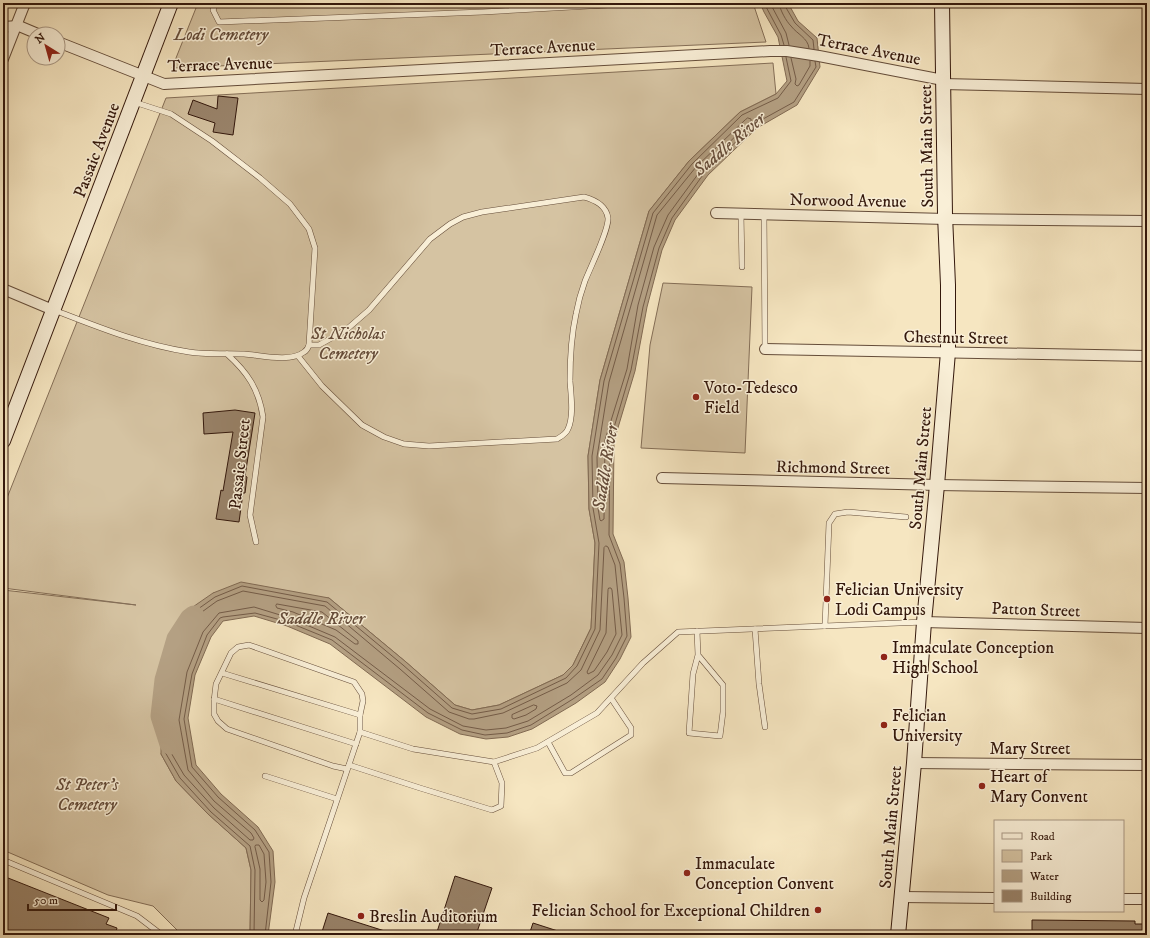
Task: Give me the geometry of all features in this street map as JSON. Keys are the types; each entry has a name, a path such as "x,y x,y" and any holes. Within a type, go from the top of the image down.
{"street":[{"path":"3,59 25,3"},
{"name":"Passaic Avenue","path":"54,310 171,3"},
{"name":"South Main Street","path":"898,935 914,763 924,622 948,352 942,3"},
{"path":"3,27 19,26 26,29"},
{"name":"Terrace Avenue","path":"66,45 164,84 787,51 819,56 943,82 1147,89"},
{"name":"Norwood Avenue","path":"716,213 946,219 1147,221"},
{"path":"3,289 54,310 3,441"},
{"name":"Chestnut Street","path":"765,349 1147,356"},
{"name":"Richmond Street","path":"662,478 937,485 1147,488"},
{"name":"Patton Street","path":"924,622 1147,628"},
{"name":"Mary Street","path":"914,763 1147,765"},
{"path":"901,898 994,898"},
{"path":"1124,899 1147,899"}],"lane":[{"path":"216,3 213,10 219,22 483,12 644,3"},
{"path":"54,310 112,332 161,347 190,352 287,358 298,356 304,352 309,345 315,248 308,230 290,204 260,178 212,141 171,114 133,102"},
{"path":"298,356 322,386 362,425 384,437 404,444 429,446 557,439 564,436 568,431 571,420 570,363 572,335 576,311 584,283 608,223 608,217 600,203 584,197 500,208 463,217 450,224 430,239 370,310 360,319 346,330 323,343 319,345 309,345"},
{"path":"741,214 742,267"},
{"path":"764,214 765,349"},
{"name":"Passaic Street","path":"227,354 238,364 256,390 263,417 250,515 256,542"},
{"path":"825,626 829,523 835,514 848,512 906,517"},
{"path":"360,732 413,749 494,762 537,748 597,714 643,663 678,632 924,622"},
{"path":"755,629 759,684 765,728"},
{"path":"697,631 698,655 693,674 689,733 720,736 723,712 723,686 698,655"},
{"path":"295,935 304,898 337,799 348,767 356,744 360,732 360,715 363,701 362,694 354,682 249,645 238,648 231,653 216,684 214,699 214,714 218,721 227,729 333,766 348,767 492,810 501,806 502,783 494,762"},
{"path":"222,673 360,715"},
{"path":"548,742 565,772 571,773 630,735 631,728 611,698"},
{"path":"214,699 356,744"},
{"path":"265,776 337,799"},
{"path":"3,860 137,916 160,935"}],"green space":[{"name":"Lodi Cemetery","path":"198,3 753,3 766,42 172,68"},
{"name":"St Nicholas Cemetery","path":"773,63 776,94 740,112 689,161 649,211 600,380 588,456 589,509 595,543 591,628 573,665 563,675 499,705 472,710 455,705 329,598 213,593 161,754 176,781 208,814 246,848 251,870 250,935 182,935 153,906 108,895 3,850 3,590 136,605 3,588 3,508 166,98"},
{"name":"Voto-Tedesco Field","path":"663,283 752,287 745,453 641,448 650,345"}],"water":[{"name":"Saddle River","path":"760,3 788,3 798,21 817,38 820,67 797,105 757,128 708,175 675,220 662,250 647,307 635,371 614,441 613,534 624,562 631,637 620,659 605,682 576,703 532,729 508,737 486,739 460,734 426,717 330,644 287,626 254,616 223,621 211,637 195,675 188,718 196,765 221,794 258,827 273,851 275,882 268,935 250,935 251,870 246,848 208,814 176,781 161,754 163,680 187,611 213,593 241,582 329,598 455,705 472,710 499,705 563,675 573,665 591,628 595,543 589,509 588,456 600,380 649,211 689,161 740,112 776,94 787,81 778,37"}],"building":[{"path":"218,96 238,98 233,135 213,132 215,123 188,114 193,100 217,109"},
{"path":"235,410 255,413 245,476 247,477 245,493 243,493 239,522 216,519 221,490 223,491 233,432 204,434 203,413"},
{"path":"3,876 109,918 106,924 117,928 115,935 3,935"},
{"path":"455,876 492,888 476,935 436,935"},
{"path":"328,913 391,933 391,935 321,935"},
{"path":"1032,920 1135,921 1135,924 1147,924 1147,935 1032,935"},
{"path":"533,923 564,933 564,935 529,935"}],"waterway":[{"name":"Saddle River","path":"170,744 161,716 165,680 177,639 190,619 194,616"}],"place":[{"name":"Voto-Tedesco Field","path":"696,397"},
{"name":"Felician University Lodi Campus","path":"827,599"},
{"name":"Immaculate Conception High School","path":"884,657"},
{"name":"Felician University","path":"884,725"},
{"name":"Heart of Mary Convent","path":"982,786"},
{"name":"Immaculate Conception Convent","path":"687,873"},
{"name":"Felician School for Exceptional Children","path":"818,910"},
{"name":"Breslin Auditorium","path":"361,916"}],"park label":[{"name":"St Peter's Cemetery","path":"87,794"}]}
